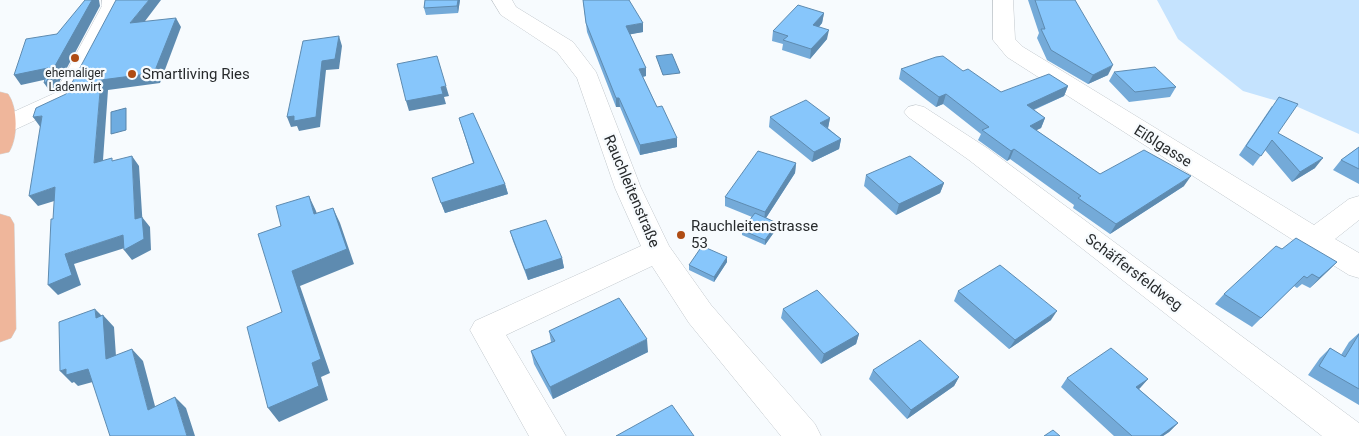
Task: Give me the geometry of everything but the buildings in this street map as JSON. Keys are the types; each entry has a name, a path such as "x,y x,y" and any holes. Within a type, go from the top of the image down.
{"main road":[{"path":"0,99 1,136"},
{"path":"0,224 0,329"}],"street":[{"path":"1,136 64,98 112,6 112,0"},
{"name":"Rauchleitenstraße","path":"502,0 508,11 565,47 588,77 628,188 657,251 700,314 803,436"},
{"name":"Eißlgasse","path":"1003,0 1004,40 1015,52 1359,267"},
{"name":"Schäffersfeldweg","path":"916,112 978,154 1349,436"},
{"path":"1314,240 1359,206"},
{"path":"548,436 486,330 657,251"}],"shaded area":[{"path":"1157,0 1359,0 1359,134 1298,107 1243,91 1178,39"}],"water":[{"path":"672,54 680,73 663,75 656,56"},
{"path":"126,108 126,130 111,134 111,112"}],"place":[{"name":"ehemaliger Ladenwirt","path":"75,58"},
{"name":"Smartliving Ries","path":"132,74"},
{"name":"Rauchleitenstrasse 53","path":"681,235"}]}
